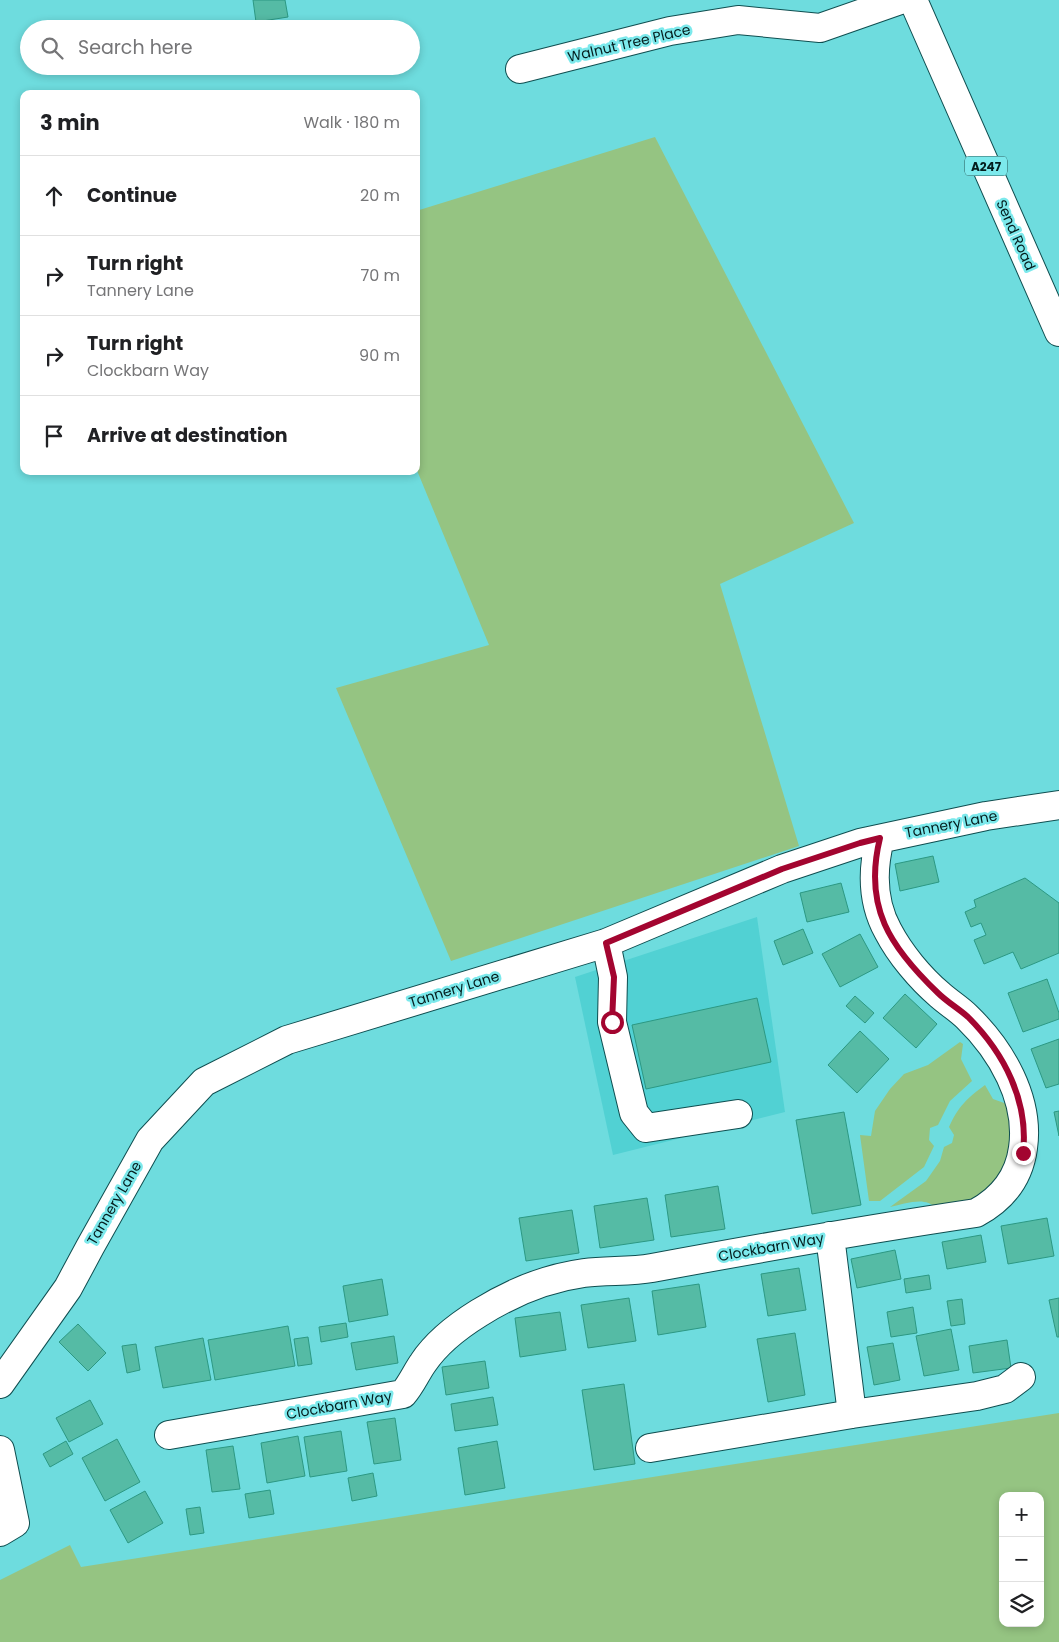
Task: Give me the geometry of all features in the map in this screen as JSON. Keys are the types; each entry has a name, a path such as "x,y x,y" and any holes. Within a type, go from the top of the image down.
{"street":[{"name":"Walnut Tree Place","path":"520,69 670,31 735,10 820,28 900,0"},
{"name":"Send Road","path":"913,0 1059,332"},
{"name":"Tannery Lane","path":"0,1384 68,1288 150,1140 204,1082 287,1040 606,943 782,869 860,843 986,816 1059,805"},
{"name":"Clockbarn Way","path":"169,1435 402,1394 408,1389 429,1355 455,1330 501,1300 527,1288 554,1279 592,1272 639,1270 830,1236 976,1213 1002,1195 1018,1170 1023,1153 1025,1136 1020,1101 997,1052 966,1015 940,995 916,972 887,930 880,914 874,877 880,838"},
{"path":"606,943 614,977 612,1022 634,1113 646,1128 738,1114"},
{"path":"830,1236 852,1414"},
{"path":"650,1448 852,1414 977,1396 1005,1389 1022,1377"},
{"path":"0,1450 15,1523 0,1532"}],"shaded area":[{"path":"757,917 785,1112 613,1155 575,977"}],"green space":[{"path":"655,137 854,523 720,584 799,846 451,961 336,688 489,645 419,475 420,210"},
{"path":"960,1042 963,1044 961,1059 972,1081 950,1101 938,1125 930,1128 929,1140 934,1146 924,1167 880,1201 869,1201 860,1135 871,1136 875,1111 890,1089 904,1074 928,1065"},
{"path":"985,1085 993,1099 1007,1104 1011,1124 1012,1142 1009,1159 1003,1174 993,1187 979,1197 962,1204 942,1208 935,1207 926,1202 907,1203 890,1207 926,1181 940,1161 944,1147 952,1143 954,1135 949,1127 956,1114 968,1099"},
{"path":"1059,1413 1059,1642 0,1642 0,1580 70,1545 81,1567"}],"building":[{"path":"253,0 285,0 288,17 256,20"},
{"path":"933,856 939,882 900,891 895,864"},
{"path":"1025,878 1059,903 1059,953 1021,969 1013,952 984,964 974,940 986,935 981,923 971,927 965,912 976,907 974,900"},
{"path":"841,883 849,912 807,922 800,893"},
{"path":"803,929 813,953 783,965 774,941"},
{"path":"860,934 878,967 840,987 822,954"},
{"path":"1047,979 1059,1013 1059,1019 1023,1032 1008,993"},
{"path":"905,994 937,1024 916,1048 883,1018"},
{"path":"855,996 874,1013 865,1023 846,1006"},
{"path":"757,998 771,1062 646,1089 632,1025"},
{"path":"860,1031 889,1059 857,1093 828,1065"},
{"path":"1059,1039 1059,1084 1046,1088 1031,1049"},
{"path":"1059,1111 1059,1136 1054,1112"},
{"path":"844,1112 861,1205 812,1214 796,1120"},
{"path":"718,1186 725,1229 671,1237 665,1195"},
{"path":"647,1198 654,1240 600,1248 594,1206"},
{"path":"572,1210 579,1253 526,1261 519,1218"},
{"path":"1047,1218 1054,1256 1008,1264 1001,1226"},
{"path":"981,1235 986,1262 947,1269 942,1242"},
{"path":"895,1250 901,1279 857,1288 851,1259"},
{"path":"799,1268 806,1310 768,1316 761,1274"},
{"path":"929,1275 931,1289 906,1293 904,1279"},
{"path":"382,1279 388,1315 349,1322 343,1286"},
{"path":"699,1284 706,1327 658,1335 652,1291"},
{"path":"629,1298 636,1341 588,1348 581,1305"},
{"path":"1059,1298 1059,1337 1057,1337 1049,1300"},
{"path":"962,1299 965,1324 951,1326 947,1301"},
{"path":"913,1307 917,1333 891,1337 887,1312"},
{"path":"560,1312 566,1350 520,1357 515,1318"},
{"path":"346,1323 348,1337 321,1342 319,1327"},
{"path":"78,1324 106,1353 88,1371 59,1342"},
{"path":"288,1326 295,1366 215,1380 208,1340"},
{"path":"951,1329 959,1370 924,1376 916,1336"},
{"path":"795,1333 805,1395 768,1402 757,1339"},
{"path":"394,1336 398,1363 356,1370 351,1343"},
{"path":"308,1337 312,1364 298,1366 294,1339"},
{"path":"203,1338 211,1380 163,1388 155,1347"},
{"path":"1007,1340 1011,1368 973,1373 969,1346"},
{"path":"893,1343 900,1380 874,1385 867,1347"},
{"path":"136,1344 140,1370 127,1373 122,1346"},
{"path":"485,1361 489,1388 446,1395 442,1367"},
{"path":"624,1384 635,1464 594,1470 582,1390"},
{"path":"493,1397 498,1425 455,1431 451,1404"},
{"path":"90,1400 103,1424 69,1442 56,1418"},
{"path":"395,1418 401,1460 374,1464 367,1422"},
{"path":"341,1431 347,1471 310,1477 304,1437"},
{"path":"298,1436 305,1476 267,1483 261,1443"},
{"path":"117,1439 140,1482 105,1501 82,1458"},
{"path":"66,1441 73,1454 50,1467 43,1454"},
{"path":"497,1441 505,1488 465,1495 458,1448"},
{"path":"233,1446 240,1489 212,1492 206,1450"},
{"path":"373,1473 377,1496 352,1501 348,1478"},
{"path":"270,1490 274,1514 249,1518 245,1494"},
{"path":"145,1491 163,1523 128,1543 110,1510"},
{"path":"200,1507 204,1533 190,1535 186,1509"}],"route":[{"path":"612,1022 614,977 606,943 782,869 880,838 874,877 880,914 887,930 916,972 940,995 966,1015 997,1052 1008,1073 1021,1107 1025,1136 1023,1153"}]}
